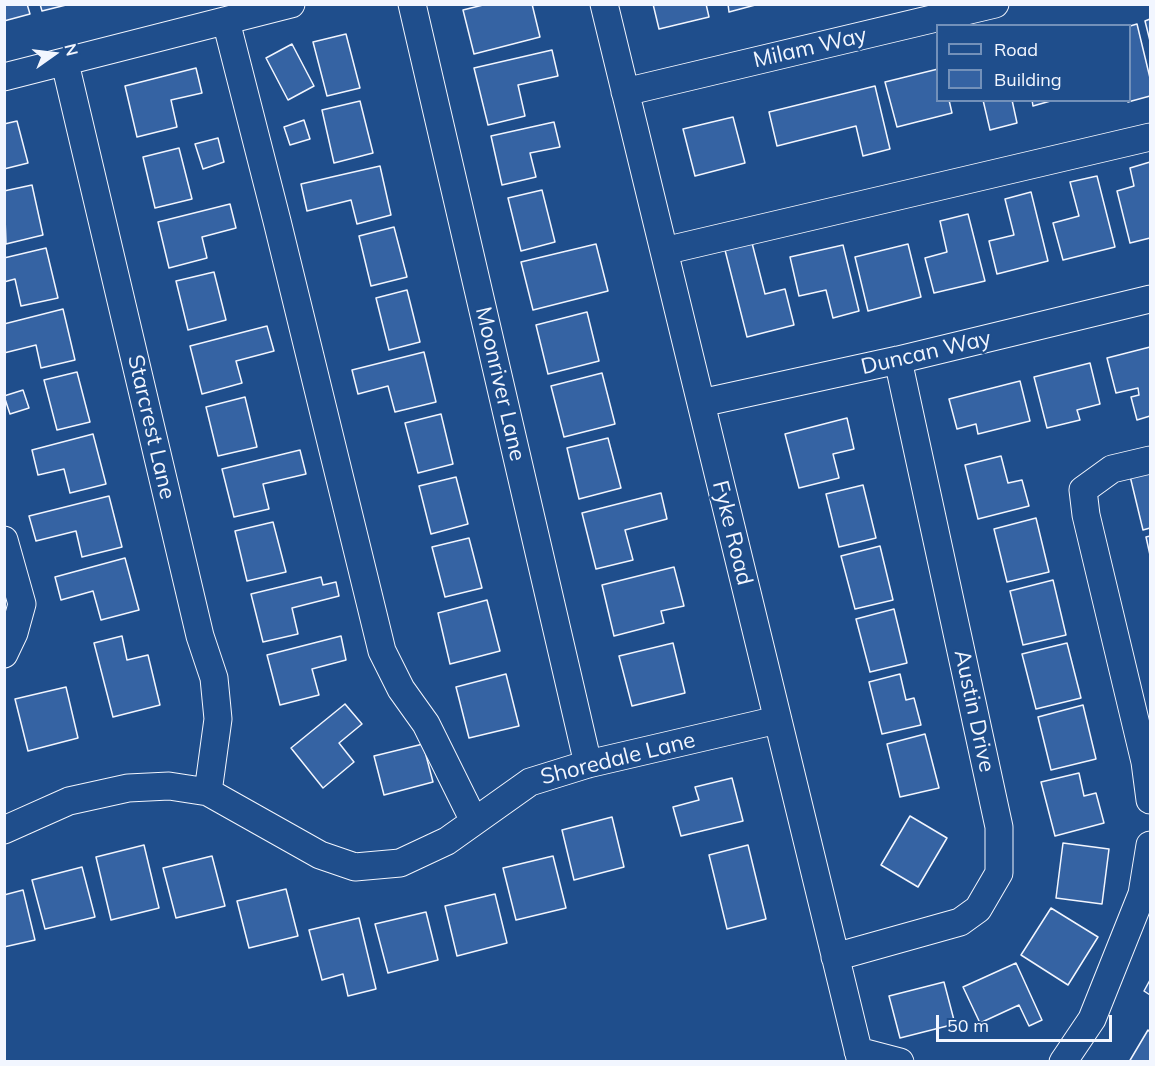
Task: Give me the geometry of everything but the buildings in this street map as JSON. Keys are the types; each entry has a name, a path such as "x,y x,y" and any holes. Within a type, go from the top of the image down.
{"street":[{"path":"4,77 291,4"},
{"name":"Moonriver Lane","path":"412,4 588,764"},
{"name":"Fyke Road","path":"604,4 859,1056"},
{"name":"Milam Way","path":"625,92 995,4"},
{"path":"226,21 278,221 382,651 401,689 426,724 474,821"},
{"name":"Starcrest Lane","path":"65,63 200,636 214,678 218,719 208,792"},
{"path":"664,251 1150,136"},
{"name":"Duncan Way","path":"701,403 898,360 1150,299"},
{"name":"Austin Drive","path":"835,957 960,922 978,909 999,873 999,827 898,360"},
{"path":"1150,460 1112,468 1083,490 1086,515 1145,762 1150,800"},
{"path":"4,540 22,604 14,633 4,654"},
{"name":"Shoredale Lane","path":"4,830 69,801 128,788 169,786 208,792 320,855 355,867 400,863 447,841 530,782 588,764 777,720"},
{"path":"1063,1062 1092,1019 1142,894 1150,845"},
{"path":"859,1056 900,1062"}]}
